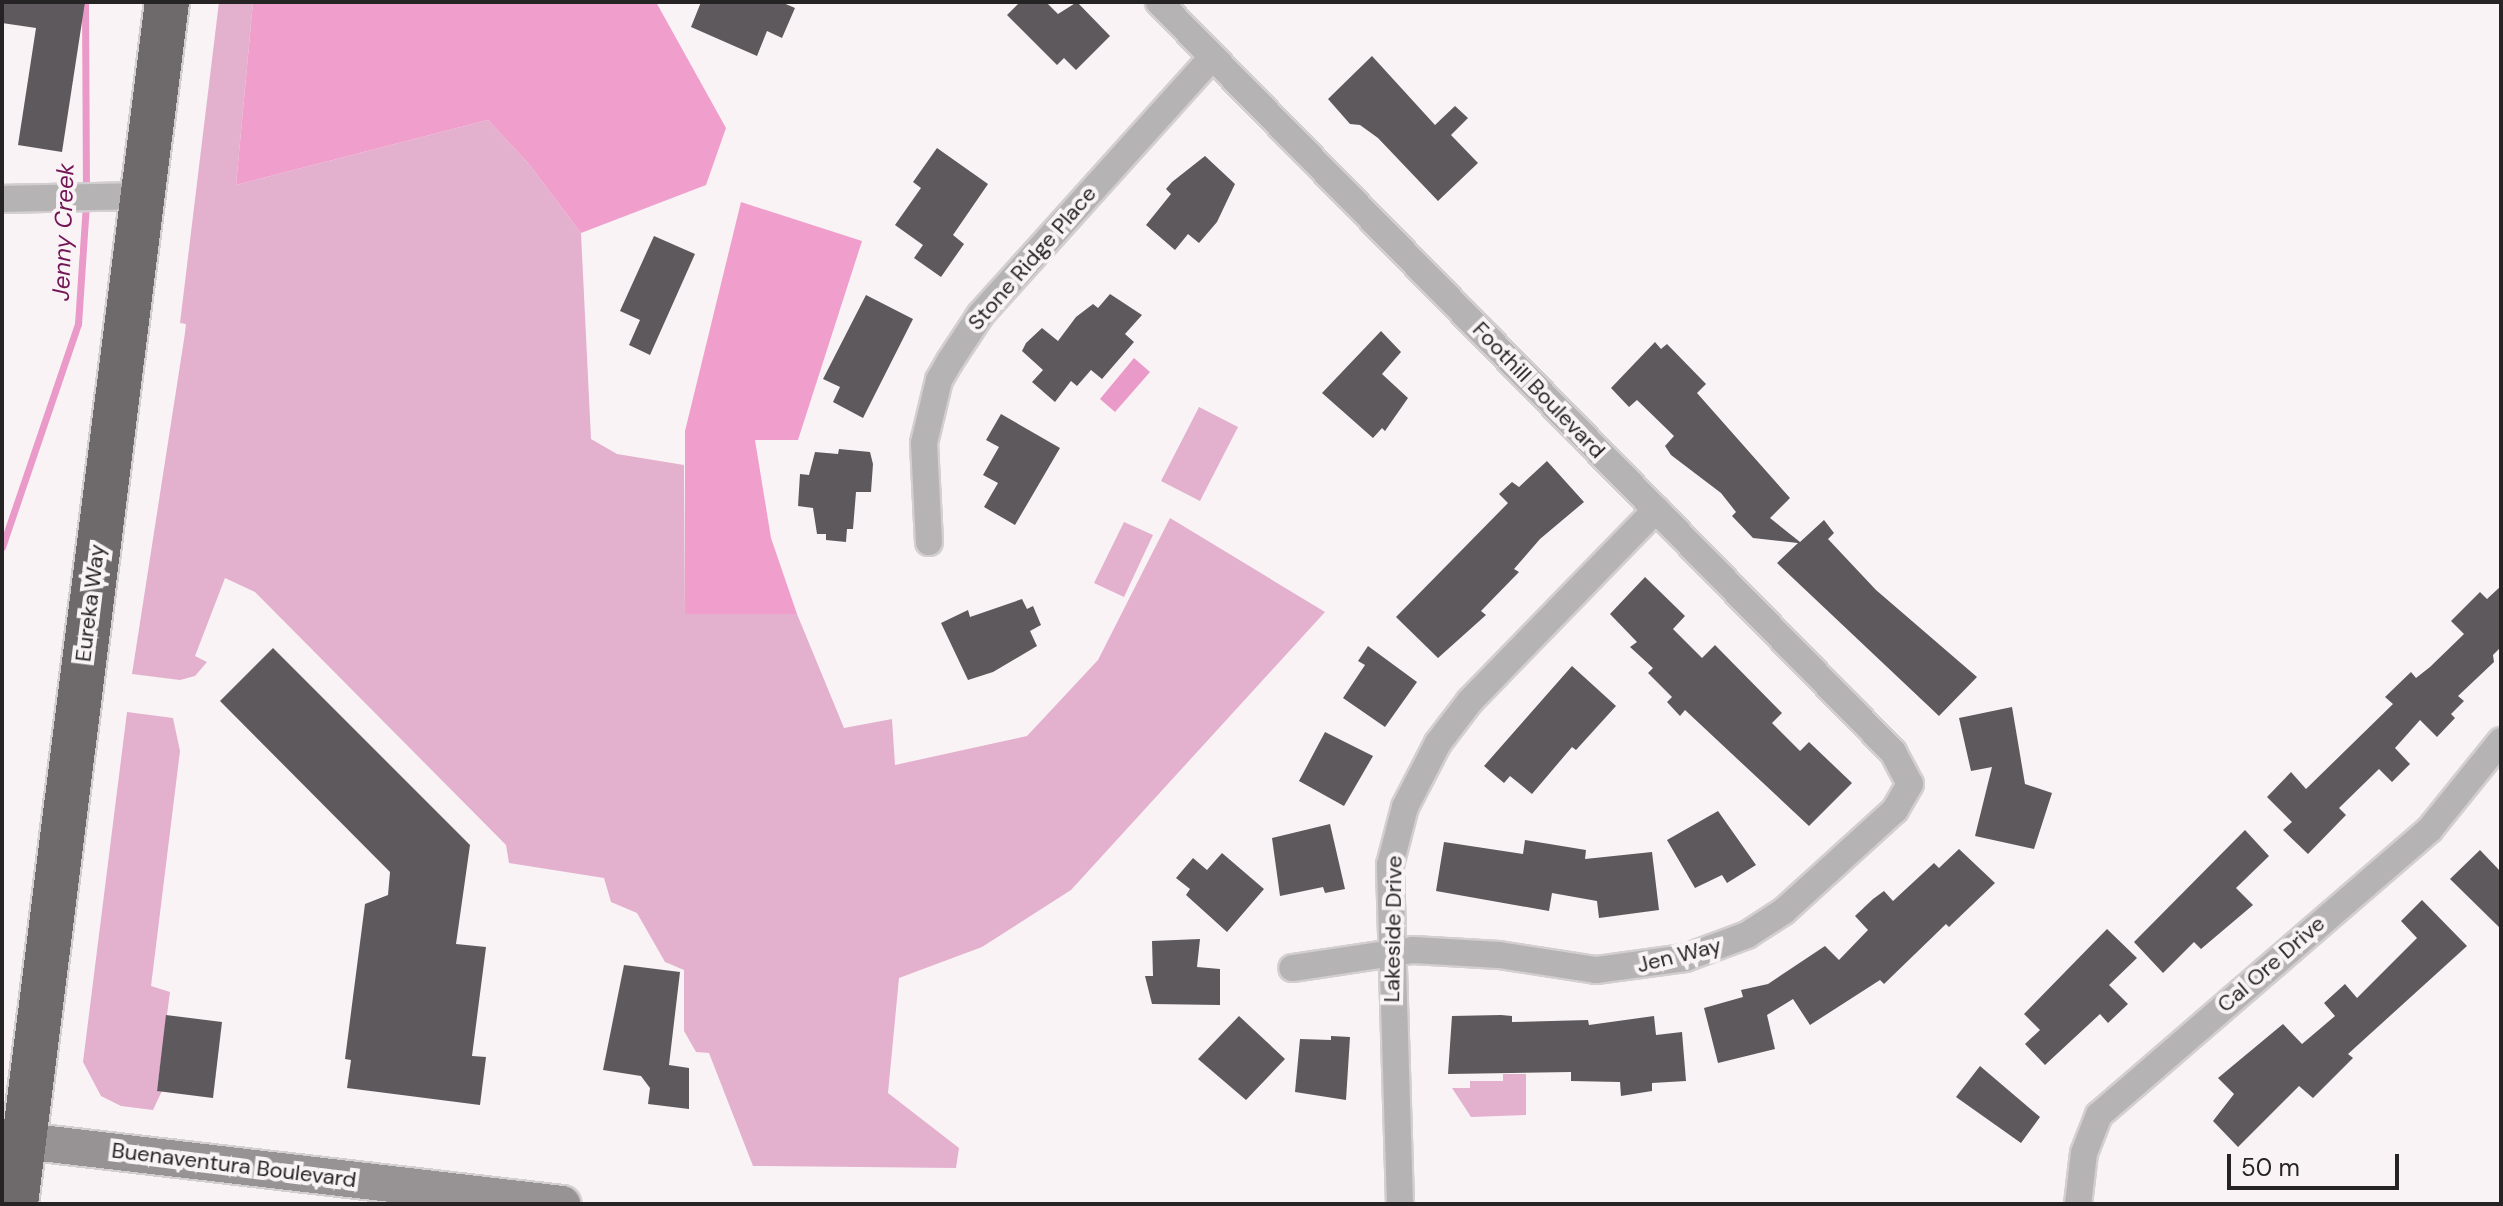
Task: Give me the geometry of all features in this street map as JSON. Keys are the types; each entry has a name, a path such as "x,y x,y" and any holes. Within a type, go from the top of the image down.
{"highway":[{"name":"Eureka Way","path":"16,1204 13,1140 167,2"}],"main road":[{"name":"Buenaventura Boulevard","path":"13,1140 562,1204"}],"street":[{"name":"Foothill Boulevard","path":"1159,2 1893,752 1910,784"},
{"name":"Stone Ridge Place","path":"929,542 924,443 936,389 950,361 981,314 1212,57"},
{"path":"2,199 141,196"},
{"name":"Lakeside Drive","path":"1400,1204 1390,952 1390,865 1410,796 1438,743 1470,701 1656,510"},
{"name":"Cal Ore Drive","path":"2078,1204 2084,1153 2099,1115 2430,829 2501,741"},
{"name":"Jen Way","path":"1292,968 1390,952 1499,955 1596,970 1653,966 1699,953 1747,935 1784,911 1895,810 1910,784"}],"shaded area":[{"path":"219,2 253,2 236,185 488,120 528,163 581,233 591,439 617,454 684,465 685,614 797,614 844,728 892,719 895,765 1027,736 1098,660 1170,518 1325,612 1071,890 982,947 899,978 888,1093 959,1148 956,1168 753,1166 709,1053 696,1052 684,1031 684,970 665,962 637,913 611,902 604,878 509,863 506,845 255,592 225,578 195,656 207,662 195,676 180,680 132,674 185,333 186,324 180,323"},
{"path":"253,2 656,2 726,128 706,185 581,233 528,163 488,120 236,185"},
{"path":"741,202 862,241 798,440 755,440 771,538 797,614 685,614 685,431"},
{"path":"1134,358 1150,372 1115,412 1100,399"},
{"path":"1199,407 1238,427 1200,501 1161,481"},
{"path":"1124,522 1153,535 1124,597 1094,583"},
{"path":"127,712 173,718 180,751 151,986 170,992 157,1090 162,1091 153,1110 121,1106 101,1096 83,1062"},
{"path":"1503,1074 1526,1074 1526,1115 1471,1117 1452,1088 1470,1088 1470,1081 1503,1081"}],"building":[{"path":"2,2 85,2 62,152 18,145 36,28 2,23"},
{"path":"701,2 781,2 795,8 782,38 767,31 757,56 691,27"},
{"path":"1020,2 1046,2 1058,14 1077,2 1110,36 1076,70 1064,58 1057,65 1007,15"},
{"path":"1372,56 1435,125 1455,106 1468,118 1451,135 1478,163 1438,201 1378,138 1360,125 1350,124 1328,99"},
{"path":"937,148 988,184 953,235 964,244 941,277 914,258 923,245 895,225 921,188 913,182"},
{"path":"1205,156 1235,184 1217,222 1199,243 1188,234 1175,250 1146,225 1171,194 1166,189"},
{"path":"654,236 695,254 650,355 629,345 640,320 620,311"},
{"path":"1110,294 1142,315 1125,334 1134,342 1102,379 1091,370 1077,386 1071,381 1055,402 1032,382 1043,370 1022,351 1026,343 1042,328 1058,341 1076,317 1093,304 1098,308"},
{"path":"866,295 913,319 863,418 833,402 840,387 823,379"},
{"path":"1381,331 1401,352 1382,374 1408,398 1385,431 1382,428 1373,438 1322,393"},
{"path":"1655,342 1661,349 1667,344 1706,384 1697,393 1790,498 1770,518 1800,542 1824,520 1834,533 1828,539 1876,590 1977,677 1939,716 1777,563 1798,543 1753,538 1732,516 1736,512 1721,493 1671,455 1665,446 1674,436 1637,400 1629,407 1611,388"},
{"path":"1001,414 1060,448 1015,525 984,507 998,483 983,475 999,447 986,440"},
{"path":"839,449 870,452 873,464 871,492 856,492 853,529 847,529 846,542 826,540 826,534 817,534 813,508 798,506 800,474 809,475 815,452 838,454"},
{"path":"1547,461 1584,502 1540,539 1514,569 1519,572 1481,611 1486,615 1438,658 1396,617 1508,503 1499,494 1512,482 1519,487"},
{"path":"1645,577 1685,616 1673,629 1702,658 1715,645 1782,713 1772,723 1800,751 1809,742 1852,783 1809,826 1685,710 1680,716 1667,702 1672,697 1648,673 1653,668 1630,647 1637,642 1610,614"},
{"path":"2501,586 2501,647 2493,655 2494,662 2458,696 2464,701 2451,714 2455,718 2437,737 2420,720 2395,748 2410,764 2392,782 2379,769 2339,808 2346,815 2308,854 2283,830 2292,822 2267,797 2291,772 2306,789 2393,704 2385,697 2411,672 2416,678 2430,667 2464,634 2451,621 2480,592 2487,599"},
{"path":"1022,599 1027,609 1033,606 1041,625 1030,631 1037,646 993,672 968,680 941,623 968,610 970,617"},
{"path":"1368,646 1417,682 1385,727 1343,698 1365,665 1358,661"},
{"path":"273,648 470,845 456,944 486,947 472,1056 486,1057 480,1105 347,1088 351,1060 345,1059 365,904 388,895 390,872 220,701"},
{"path":"1572,666 1616,706 1576,750 1572,747 1532,794 1510,776 1504,783 1484,766"},
{"path":"2012,707 2025,784 2052,793 2034,849 1975,836 1992,767 1971,771 1959,718"},
{"path":"1325,732 1373,756 1344,806 1299,781"},
{"path":"1718,811 1756,865 1727,883 1722,875 1695,888 1667,840"},
{"path":"1330,824 1345,889 1325,893 1323,887 1280,896 1272,838"},
{"path":"2245,830 2269,856 2236,888 2253,905 2201,949 2194,942 2163,973 2134,942"},
{"path":"1525,840 1586,850 1585,859 1652,852 1659,910 1599,918 1597,901 1552,893 1549,911 1436,891 1444,842 1523,854"},
{"path":"1959,849 1995,883 1949,927 1946,924 1884,984 1880,980 1810,1025 1793,999 1767,1015 1775,1049 1718,1063 1704,1008 1743,997 1741,990 1768,984 1825,946 1839,960 1868,930 1855,916 1873,899 1884,891 1893,901 1934,863 1939,868"},
{"path":"2480,850 2501,872 2501,929 2450,879"},
{"path":"1222,853 1264,889 1227,932 1186,895 1190,889 1176,878 1193,858 1207,870"},
{"path":"2422,900 2467,946 2348,1054 2353,1058 2313,1098 2299,1086 2238,1147 2213,1121 2234,1094 2218,1078 2283,1024 2302,1044 2335,1016 2324,1003 2345,984 2357,998 2417,938 2401,921"},
{"path":"2107,929 2137,958 2109,985 2128,1004 2108,1023 2100,1014 2045,1065 2025,1044 2040,1030 2024,1014"},
{"path":"1200,939 1197,967 1220,969 1220,1005 1152,1004 1145,976 1153,976 1152,941"},
{"path":"624,965 680,972 669,1065 689,1068 689,1109 648,1104 650,1088 641,1076 603,1070"},
{"path":"166,1015 222,1022 213,1098 157,1091"},
{"path":"1239,1016 1285,1059 1246,1100 1198,1059"},
{"path":"1452,1016 1512,1016 1512,1022 1588,1020 1589,1025 1654,1016 1656,1035 1682,1032 1686,1081 1652,1083 1652,1091 1621,1096 1620,1082 1571,1081 1571,1072 1448,1074"},
{"path":"1331,1036 1350,1037 1346,1100 1295,1092 1300,1039 1331,1040"},
{"path":"1980,1066 2040,1117 2021,1143 1956,1097"}],"waterway":[{"name":"Jenny Creek","path":"85,2 86,192"},
{"name":"Jenny Creek","path":"2,547 78,324 86,204"}]}
